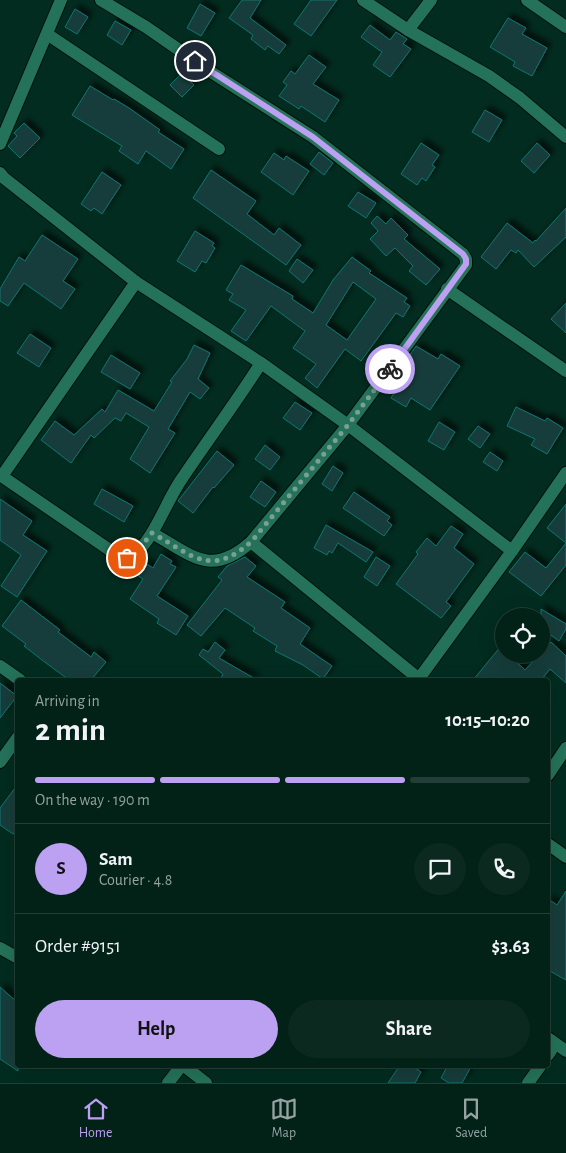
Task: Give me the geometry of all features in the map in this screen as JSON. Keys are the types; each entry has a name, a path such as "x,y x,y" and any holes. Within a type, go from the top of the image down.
{"street":[{"path":"0,144 61,0"},
{"path":"101,0 146,27 313,137 463,254 466,259 466,264 410,343 348,425 251,542 241,551 220,561 208,562 198,560 152,533"},
{"path":"363,0 408,30 489,76 520,98 566,137"},
{"path":"408,30 431,0"},
{"path":"526,0 566,27"},
{"path":"47,34 219,149"},
{"path":"1,178 136,282 261,363 348,425 512,551"},
{"path":"136,282 1,476 120,557 127,558 134,555 152,533 180,481 234,405 261,363"},
{"path":"447,289 566,371"},
{"path":"419,678 566,473"},
{"path":"251,542 416,678"},
{"path":"0,666 17,678"},
{"path":"0,762 15,741"},
{"path":"550,773 566,748"},
{"path":"550,845 566,857"},
{"path":"0,948 15,956"},
{"path":"168,1083 180,1068"},
{"path":"187,1068 206,1083"},
{"path":"528,1083 539,1068"}],"building":[{"path":"242,0 261,0 250,18 286,45 279,54 268,46 265,50 251,39 253,35 229,18"},
{"path":"311,0 337,0 311,36 294,24"},
{"path":"200,4 215,13 201,36 187,28"},
{"path":"75,9 88,17 77,34 65,27"},
{"path":"508,18 526,28 522,34 547,48 532,76 513,66 515,62 490,47"},
{"path":"115,21 131,30 122,45 107,35"},
{"path":"370,25 390,40 396,32 407,39 403,44 411,49 390,77 373,65 382,52 361,37"},
{"path":"309,55 326,67 313,84 339,100 325,122 301,106 299,109 279,96 287,85 283,82 291,71 295,74"},
{"path":"182,73 194,85 182,97 170,85"},
{"path":"90,86 129,108 160,130 158,132 184,149 171,169 146,151 138,164 119,151 122,146 72,115"},
{"path":"485,110 502,120 489,142 472,132"},
{"path":"24,123 40,138 20,158 8,146 17,136 14,133"},
{"path":"421,143 439,155 432,165 435,167 426,181 422,178 417,185 401,174"},
{"path":"537,143 550,155 534,173 521,161"},
{"path":"319,152 333,163 324,175 310,164"},
{"path":"274,153 284,160 286,156 309,171 293,195 261,172"},
{"path":"211,170 256,201 247,214 274,235 279,228 301,245 286,265 193,198"},
{"path":"102,172 121,185 102,214 94,208 91,211 81,204"},
{"path":"358,192 376,203 366,218 348,206"},
{"path":"566,208 566,237 534,267 518,250 516,253 511,250 496,269 481,257 507,223 533,243"},
{"path":"377,216 386,224 391,218 408,235 404,239 440,269 426,285 409,271 413,266 395,248 386,256 370,239 378,231 371,223"},
{"path":"195,231 214,243 212,246 215,248 206,263 202,261 195,272 177,261"},
{"path":"42,235 78,259 63,281 75,289 61,309 24,283 8,306 0,301 0,289 19,257 25,261"},
{"path":"352,257 371,271 369,273 407,298 404,302 410,306 403,317 396,313 361,361 345,349 317,388 305,378 316,364 293,348 305,331 271,306 246,341 231,331 246,310 229,300 233,294 226,290 241,265 293,296 292,299 313,313 333,280","holes":["353,282 376,299 347,340 326,325"]},
{"path":"297,259 313,270 303,283 289,271"},
{"path":"566,303 566,333 551,319"},
{"path":"30,334 51,348 39,367 17,353"},
{"path":"194,345 210,353 198,379 209,388 200,399 190,392 168,429 175,433 150,473 130,459 149,427 126,413 121,421 115,418 94,438 91,435 71,463 41,440 55,421 74,435 102,409 105,412 118,390 154,411 172,382 170,381 187,359"},
{"path":"416,346 438,359 441,354 460,366 430,410 411,398 406,407 391,398 410,367 404,363"},
{"path":"111,355 140,373 130,389 101,372"},
{"path":"295,402 312,413 300,430 283,418"},
{"path":"516,407 545,421 547,418 563,428 547,454 531,445 535,439 507,426"},
{"path":"439,422 455,432 444,450 428,441"},
{"path":"478,426 490,434 480,448 468,439"},
{"path":"265,445 280,457 270,470 255,459"},
{"path":"217,451 234,465 213,487 193,513 178,501"},
{"path":"490,452 503,461 497,471 483,462"},
{"path":"333,466 343,473 332,491 322,484"},
{"path":"261,481 276,492 265,507 250,497"},
{"path":"102,489 133,506 124,522 94,504"},
{"path":"354,492 390,517 387,521 392,525 384,536 343,508"},
{"path":"0,499 32,521 23,535 47,551 17,597 1,586 21,555 0,540"},
{"path":"566,504 566,543 547,528"},
{"path":"326,525 373,552 366,562 338,543 332,553 329,551 327,555 314,548"},
{"path":"451,526 463,534 454,548 474,564 446,602 451,606 441,618 396,584 427,538 436,546"},
{"path":"566,543 566,565 541,596 509,572 525,552 546,568"},
{"path":"161,554 172,561 170,564 176,567 157,596 188,616 176,635 157,623 159,619 130,599 143,579 137,575 145,563 153,568"},
{"path":"245,557 256,566 247,577 285,602 281,608 310,628 300,644 332,666 324,678 275,651 277,646 253,631 255,628 225,608 201,636 187,625 222,580 218,577 227,566"},
{"path":"376,557 390,566 377,586 364,577"},
{"path":"21,600 91,657 94,652 106,662 93,678 66,678 24,646 26,644 2,626"},
{"path":"550,614 566,624 566,629 559,641 550,634"},
{"path":"215,642 225,650 219,658 254,678 221,678 223,674 199,655 203,649 208,652"},
{"path":"551,642 566,656 566,683 550,669 543,678 475,678 495,653 495,663 518,663 525,670 532,663 550,663"},
{"path":"0,683 15,694 15,699 0,718"},
{"path":"15,788 15,831 13,834 0,825 0,808"},
{"path":"566,891 566,980 550,971 550,900 557,905"},
{"path":"0,987 15,1000 15,1068 18,1068 18,1071 0,1059"},
{"path":"398,1068 415,1068 421,1072 415,1083 388,1083"},
{"path":"446,1068 470,1068 462,1083 449,1083 441,1078"}],"way so far":[{"path":"127,558 134,555 152,533 198,560 208,562 220,561 241,551 251,542 348,425 390,369"}],"route":[{"path":"195,61 313,137 463,254 466,264 390,369"}]}
